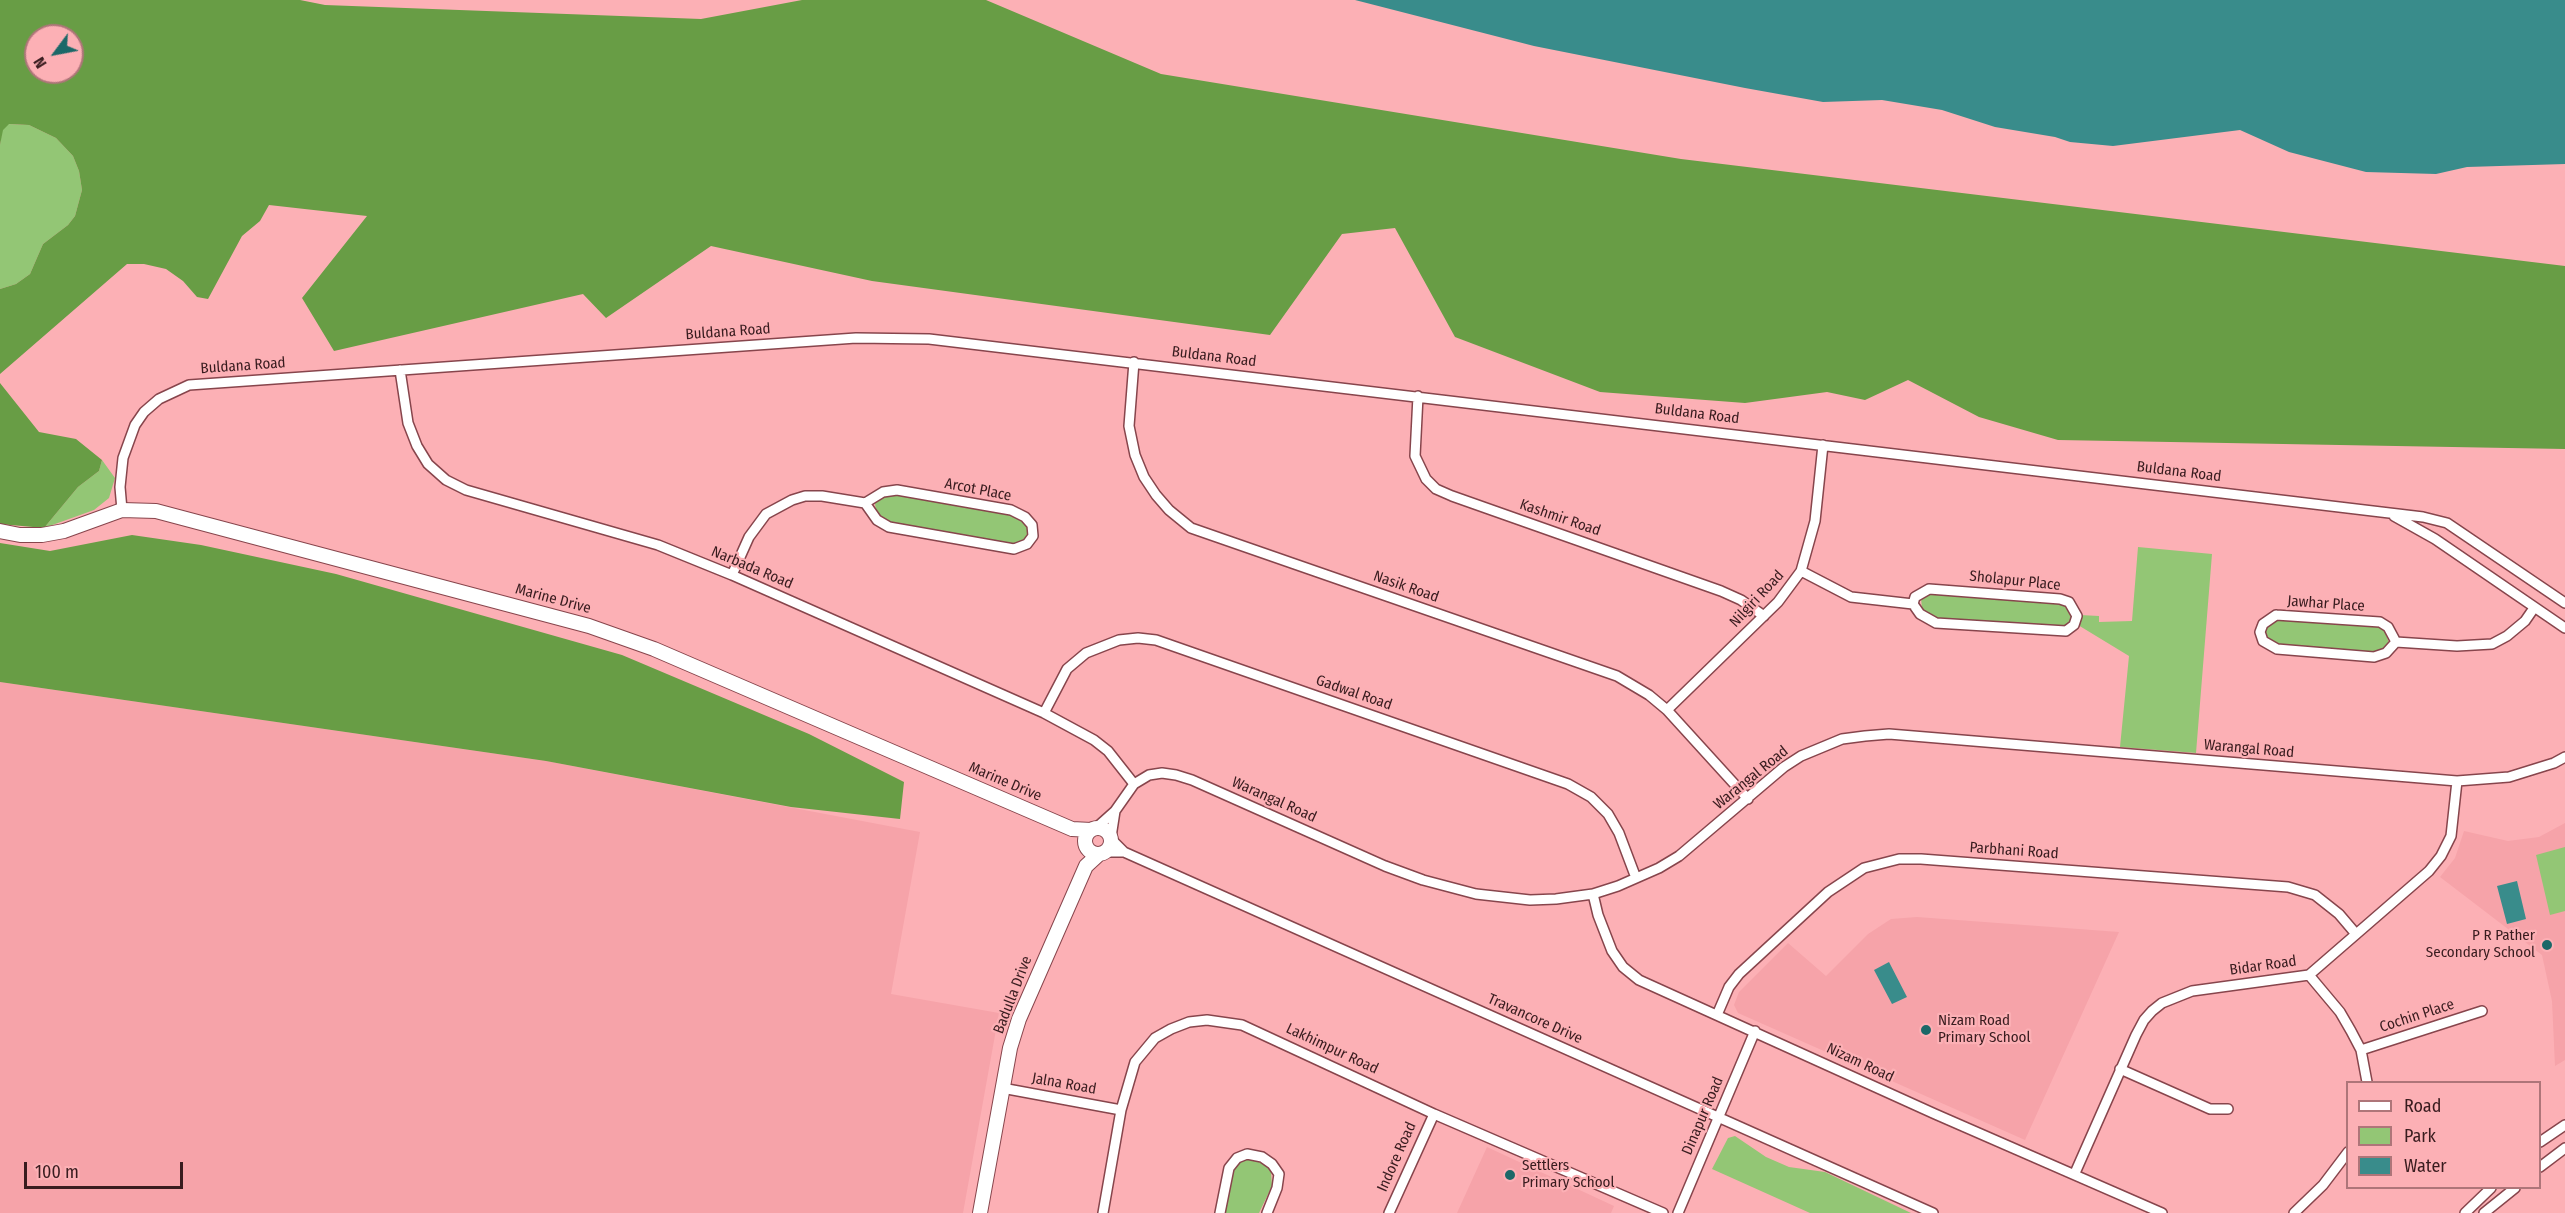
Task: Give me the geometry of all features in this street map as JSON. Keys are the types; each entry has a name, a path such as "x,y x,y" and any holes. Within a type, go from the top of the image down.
{"street":[{"name":"Buldana Road","path":"122,510 121,470 135,425 144,412 176,390 202,384 856,338 929,339 2416,516 2447,523 2565,603"},
{"name":"Nasik Road","path":"1134,362 1129,426 1135,455 1144,477 1156,495 1169,510 1191,528 1602,670 1633,684 1667,710 1748,799"},
{"name":"Narbada Road","path":"400,370 408,423 417,447 428,464 446,480 466,490 658,545 732,575 1044,713 1094,740 1108,751 1134,784"},
{"name":"Kashmir Road","path":"1418,396 1415,456 1422,473 1436,489 1721,591 1741,600 1764,616"},
{"name":"Nilgiri Road","path":"1667,710 1764,616 1792,586 1801,572 1815,521 1823,445"},
{"name":"Arcot Place","path":"897,490 1011,510 1025,517 1032,525 1033,536 1027,544 1014,549 889,527 877,520 865,503 883,492 897,490"},
{"path":"732,575 757,525 766,514 777,507 805,496 822,496 865,503"},
{"name":"Marine Drive","path":"0,531 20,535 42,535 64,531 122,510 140,509 183,517 589,626 654,649 1090,837"},
{"name":"Buldana Road","path":"2387,513 2435,539 2565,628"},
{"path":"1801,572 1851,597 1912,604"},
{"name":"Sholapur Place","path":"1947,590 2060,599 2069,602 2077,616 2074,625 2066,631 1936,623 1920,614 1912,604 1915,597 1922,592 1947,590"},
{"path":"2396,642 2457,646 2492,644 2507,636 2525,621 2534,608"},
{"name":"Jawhar Place","path":"2276,615 2380,622 2388,627 2396,642 2386,653 2374,657 2277,649 2264,641 2260,632 2263,624 2276,615"},
{"name":"Gadwal Road","path":"1044,713 1067,669 1086,653 1119,640 1138,638 1156,640 1568,784 1591,797 1608,814 1619,833 1636,878"},
{"name":"Warangal Road","path":"1134,784 1149,775 1162,773 1192,780 1385,866 1454,889 1530,900 1593,894 1636,878 1679,856 1784,767 1822,746 1842,740 1889,734 2457,781 2509,777 2554,763 2565,757"},
{"name":"Bidar Road","path":"2075,1173 2144,1020 2162,1003 2192,991 2309,975 2429,871 2441,856 2451,836 2457,781"},
{"path":"1107,846 1090,851 1090,837 1115,811 1134,784"},
{"path":"1107,846 1115,811"},
{"path":"1090,837 1102,828 1107,846"},
{"name":"Badulla Drive","path":"980,1213 1010,1048 1019,1019 1086,866 1090,837"},
{"name":"Badulla Drive","path":"1086,866 1107,846"},
{"name":"Travancore Drive","path":"1107,846 1933,1213"},
{"name":"Parbhani Road","path":"1717,1015 1729,987 1739,974 1828,892 1864,868 1899,859 2288,887 2315,895 2339,914 2356,934"},
{"name":"Nizam Road","path":"1593,894 1605,936 1623,967 1639,980 1935,1114 2075,1173 2162,1213"},
{"path":"2309,975 2340,1012 2361,1050 2367,1081"},
{"name":"Cochin Place","path":"2361,1050 2482,1011"},
{"name":"Lakhimpur Road","path":"1103,1213 1121,1110 1135,1062 1150,1044 1171,1029 1189,1022 1207,1020 1242,1025 1434,1114 1663,1213"},
{"name":"Dinapur Road","path":"1678,1213 1755,1031"},
{"path":"2120,1069 2210,1108 2228,1109"},
{"name":"Jalna Road","path":"1002,1089 1121,1110"},
{"name":"Indore Road","path":"1389,1213 1434,1114"},
{"path":"2541,1141 2565,1125"},
{"path":"2541,1166 2565,1149"},
{"path":"1220,1213 1229,1168 1237,1158 1247,1155 1262,1156 1279,1174 1277,1188 1267,1213"},
{"path":"2294,1213 2323,1185 2346,1155"},
{"path":"2466,1213 2490,1189"},
{"path":"2484,1213 2514,1189"}],"shaded area":[{"path":"0,682 546,761 920,832 891,994 999,1013 963,1213 0,1213"},
{"name":"P R Pather Secondary School","path":"2565,823 2565,1060 2555,1066 2552,1001 2542,955 2440,877 2455,858 2464,831 2508,841 2539,837"},
{"name":"Nizam Road Primary School","path":"1917,917 2119,932 2025,1140 1738,1013 1734,1005 1739,992 1788,943 1826,976 1868,934 1891,919"},
{"name":"Settlers Primary School","path":"1487,1147 1614,1206 1611,1213 1457,1213"}],"green space":[{"path":"0,0 300,0 325,5 701,19 802,0 986,0 1161,74 1681,159 2565,266 2565,449 2058,440 1979,417 1908,380 1865,400 1827,392 1745,403 1600,392 1455,337 1395,228 1342,234 1270,335 872,281 711,246 606,318 583,294 334,351 302,298 367,216 269,205 260,221 242,236 208,299 197,297 183,281 166,269 144,264 127,264 0,374 0,289 16,284 30,274 43,244 68,225 75,216 82,190 79,171 73,156 56,138 29,125 9,124 3,130 0,145"},
{"path":"8,124 29,125 56,138 73,156 79,171 82,190 75,216 68,225 43,244 30,274 16,284 0,289 0,145 2,130"},
{"path":"0,383 39,432 76,439 102,460 99,471 78,487 44,528 0,524"},
{"path":"102,460 115,478 109,498 94,510 44,528 78,487 99,471"},
{"path":"891,492 1005,511 1028,522 1029,537 1026,542 1009,546 885,522 876,513 875,503 878,498"},
{"path":"132,535 201,545 336,574 622,655 809,734 904,782 900,819 791,807 546,761 0,682 0,543 50,551"},
{"path":"2138,547 2212,554 2196,753 2120,747 2129,656 2078,625 2080,615 2099,616 2099,622 2132,621"},
{"path":"1930,593 2051,600 2071,606 2073,620 2063,628 1932,617 1922,609 1921,598"},
{"path":"2277,618 2379,626 2384,629 2389,643 2387,648 2379,654 2277,646 2267,641 2265,632 2266,627"},
{"path":"2565,847 2565,911 2550,915 2536,855"},
{"path":"1735,1136 1766,1157 1789,1167 1825,1172 1911,1213 1810,1213 1712,1169 1728,1138"},
{"path":"1248,1159 1265,1164 1271,1172 1272,1186 1259,1213 1225,1213 1233,1170 1238,1163"}],"water":[{"path":"1355,0 2565,0 2565,164 2467,167 2436,174 2366,172 2289,152 2240,130 2113,146 2070,142 2055,137 1995,127 1942,110 1882,100 1823,102 1745,88 1534,46"},
{"path":"2517,881 2526,919 2507,924 2497,886"},
{"path":"1889,962 1907,997 1892,1004 1874,970"}],"place":[{"name":"P R Pather Secondary School","path":"2547,945"},
{"name":"Nizam Road Primary School","path":"1926,1030"},
{"name":"Settlers Primary School","path":"1510,1175"}]}
